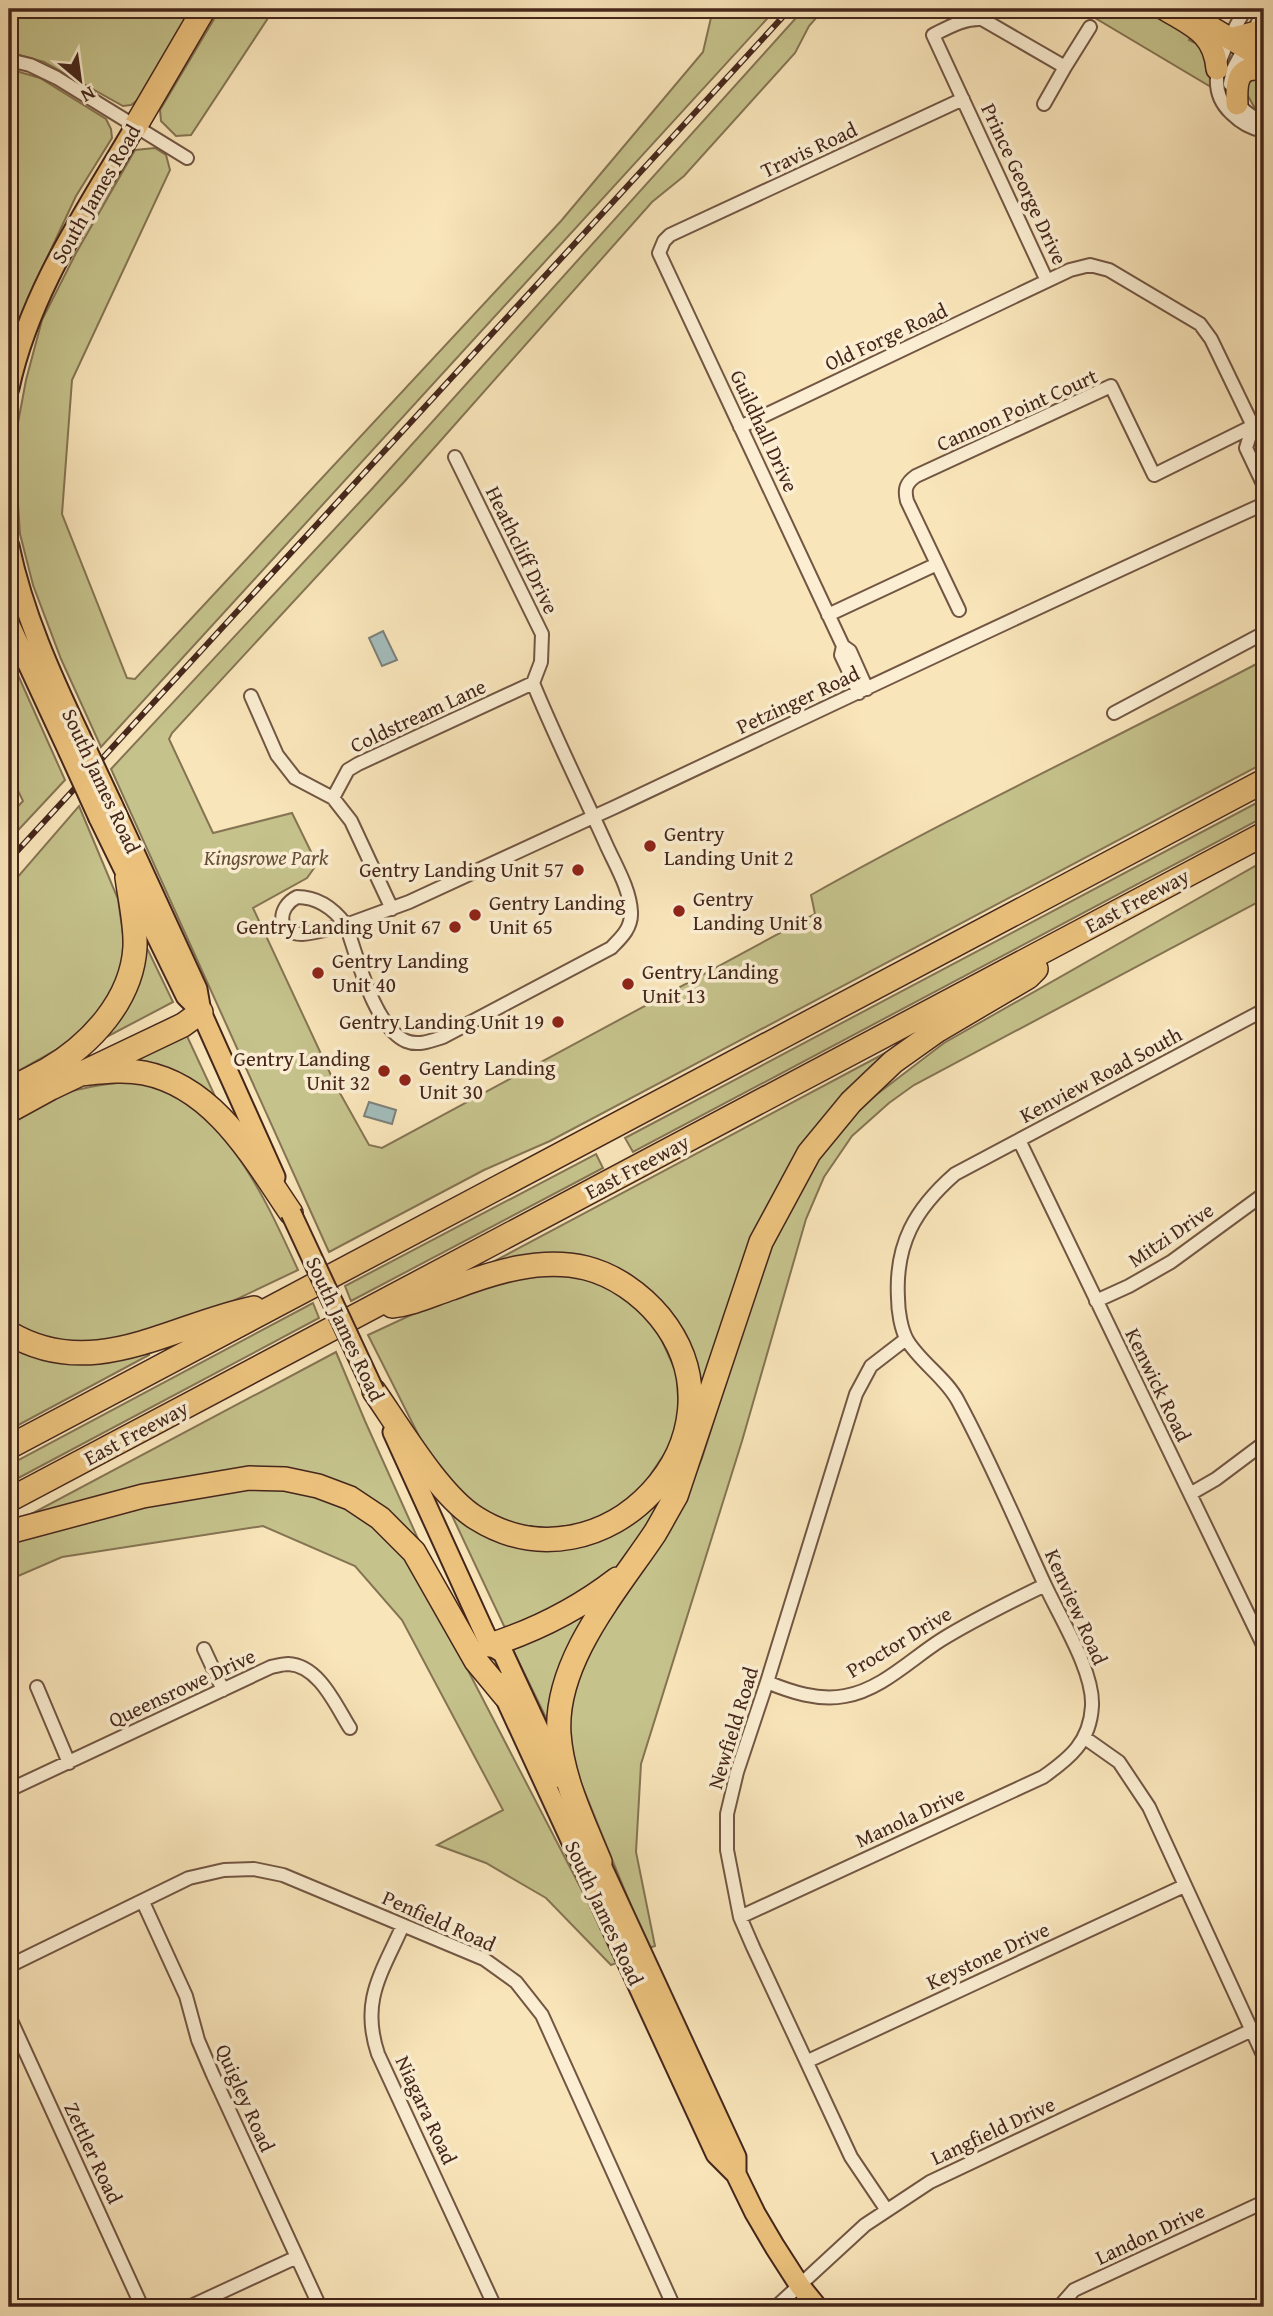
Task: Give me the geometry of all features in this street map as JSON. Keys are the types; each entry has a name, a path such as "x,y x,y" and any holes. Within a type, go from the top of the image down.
{"highway":[{"name":"South James Road","path":"135,127 204,9"},
{"path":"1164,9 1204,34 1216,54 1217,69"},
{"path":"1181,9 1248,37 1264,59"},
{"path":"1237,104 1237,85 1243,73 1250,69 1264,70"},
{"path":"9,1447 1264,781"},
{"name":"East Freeway","path":"9,1500 1264,834"},
{"path":"9,1090 49,1068 100,1027 126,986 132,967 135,941 127,877"},
{"path":"600,1862 574,1799 564,1763 559,1733 565,1686 575,1658 676,1496 761,1242 809,1153 851,1102 893,1062 938,1030 1028,976 1065,940"},
{"path":"49,1068 73,1061 177,1014 201,1012"},
{"path":"9,1111 183,1026 201,1012"},
{"path":"80,1074 109,1071 144,1073 181,1086 232,1131 291,1213"},
{"path":"371,1308 409,1304 481,1278 527,1266 560,1264 587,1268 634,1292 664,1322 687,1373 689,1409 682,1443 672,1466 659,1486 643,1502 624,1517 602,1528 579,1535 543,1539 504,1532 474,1517 460,1506 445,1492 374,1391"},
{"path":"9,1333 46,1349 82,1354 141,1344 230,1313 282,1303"},
{"path":"9,1532 143,1496 249,1478 285,1479 318,1486 350,1498 370,1511 414,1552 476,1661 505,1696"},
{"path":"490,1645 552,1621 598,1594 630,1569"}],"main road":[{"name":"South James Road","path":"9,388 20,347 39,295 135,127"},
{"name":"South James Road","path":"9,546 17,582 74,743"},
{"name":"South James Road","path":"9,623 74,743 197,989 201,1012 291,1213 490,1645 503,1653 600,1862 736,2157 736,2174"},
{"name":"South James Road","path":"106,811 127,877 186,996 201,1012"},
{"name":"South James Road","path":"490,1645 487,1659 716,2154 736,2174 755,2213 800,2286 817,2307"}],"street":[{"path":"1245,9 1248,37"},
{"path":"1264,11 1248,37 1230,78 1231,91 1237,104 1264,125"},
{"name":"Prince George Drive","path":"1065,67 982,19 971,18 933,35 1047,281 1070,270 1090,265 1109,270 1200,324 1211,339 1259,428 1246,448 1264,486"},
{"path":"1044,104 1090,26"},
{"path":"1248,37 1217,69 1216,82 1228,110 1240,121 1264,131"},
{"path":"9,60 30,65 57,78 187,158"},
{"name":"Travis Road","path":"670,235 963,99"},
{"name":"Guildhall Drive","path":"670,235 659,253 828,615 843,646 850,651 863,691"},
{"name":"Old Forge Road","path":"740,427 1047,281"},
{"name":"Cannon Point Court","path":"959,610 907,501 905,491 908,482 916,476 1111,386 1154,475 1259,428"},
{"name":"Heathcliff Drive","path":"455,457 542,634 541,662 533,683"},
{"name":"Petzinger Road","path":"346,925 337,913 307,897 297,897 289,901 283,909 285,927 302,934 346,925 392,909 1264,504"},
{"path":"828,615 937,564"},
{"path":"1114,713 1264,633"},
{"path":"346,925 371,993 391,1031 407,1041 425,1043 443,1037 611,948 625,934 632,915 629,895 533,683"},
{"name":"Coldstream Lane","path":"332,799 348,770 358,764 533,683"},
{"path":"251,696 277,755 295,778 332,799 351,821 392,909"},
{"name":"Kenview Road South","path":"955,1174 1264,1010"},
{"name":"Kenwick Road","path":"1019,1140 1264,1647"},
{"name":"Kenview Road","path":"955,1174 924,1205 901,1250 897,1278 898,1309 906,1339 956,1397 1087,1676 1092,1707 1085,1738"},
{"name":"Mitzi Drive","path":"1096,1301 1171,1262 1264,1194"},
{"name":"Newfield Road","path":"886,2209 851,2157 740,1917 727,1850 727,1814 737,1772 856,1394 871,1366 906,1339"},
{"path":"1190,1494 1216,1479 1264,1443"},
{"name":"Proctor Drive","path":"767,1682 794,1693 821,1697 845,1696 873,1686 970,1622 1045,1585"},
{"path":"204,1649 223,1690"},
{"name":"Queensrowe Drive","path":"9,1790 271,1667 289,1664 307,1669 320,1681 350,1728"},
{"path":"37,1687 69,1763"},
{"path":"1085,1738 1119,1762 1149,1807 1264,2057"},
{"name":"Manola Drive","path":"740,1917 1043,1777 1066,1761 1085,1738"},
{"name":"Penfield Road","path":"9,1966 190,1878 224,1870 254,1869 283,1875 484,1959 516,1982 542,2015 674,2307"},
{"name":"Keystone Drive","path":"808,2061 1184,1886"},
{"name":"Quigley Road","path":"144,1902 186,1996 198,2040 213,2075 320,2307"},
{"name":"Niagara Road","path":"403,1925 375,1986 370,2015 372,2035 378,2054 495,2307"},
{"name":"Zettler Road","path":"9,2015 142,2307"},
{"name":"Langfield Drive","path":"776,2307 865,2225 930,2182 1252,2030"},
{"name":"Landon Drive","path":"1059,2307 1074,2290 1264,2202"},
{"path":"188,2307 297,2257"}],"green space":[{"path":"9,9 195,9 139,99 131,105 123,106 44,62 9,52"},
{"path":"220,9 274,9 191,135 176,136 161,121 160,110"},
{"path":"713,9 776,9 101,747 61,659 33,585 20,534 14,444 26,380 42,320 76,253 135,150 155,148 166,155 170,170 72,380 62,514 127,678 135,679 561,221 703,52"},
{"name":"Kingsrowe Park","path":"804,9 824,9 809,26 795,53 684,176 652,202 404,482 169,739 213,833 292,813 317,864 307,878 253,908 336,1086 369,1145 382,1148 815,914 811,895 867,864 1264,660 1264,763 550,1141 484,1170 329,1252 111,769 370,491"},
{"path":"1080,9 1150,9 1192,34 1189,40 1195,43 1198,37 1211,74 1211,87"},
{"path":"9,69 40,78 106,119 112,138 76,196 39,275 9,351"},
{"path":"1264,77 1264,114 1256,110 1245,91 1247,80"},
{"path":"9,655 65,780 9,840 9,816 23,801 9,772"},
{"path":"1264,799 1264,817 633,1152 625,1138"},
{"path":"79,806 118,899 125,949 121,972 101,1013 70,1042 9,1076 9,887"},
{"path":"1264,861 1264,899 914,1085 852,1136 824,1177 806,1219 742,1441 641,1764 636,1852 655,1946 648,1948 577,1773 567,1726 572,1687 592,1646 658,1547 690,1488 759,1279 774,1240 812,1167 845,1124 872,1098 944,1043"},
{"path":"146,946 173,1002 95,1043"},
{"path":"186,1034 221,1109 127,1061"},
{"path":"904,1043 806,1149 699,1418 695,1390 630,1280 491,1263"},
{"path":"126,1082 158,1089 187,1103 212,1125 253,1180 298,1270 214,1310 115,1343 52,1341 9,1323 9,1124 37,1106 64,1094 93,1086"},
{"path":"596,1154 603,1168 351,1301 345,1286"},
{"path":"546,1274 585,1278 623,1295 654,1323 677,1374 679,1421 671,1444 634,1499 583,1526 534,1531 472,1506 428,1454 368,1335 439,1302 487,1286"},
{"path":"313,1303 319,1318 9,1483 9,1465"},
{"path":"9,1342 147,1350 149,1355 9,1430"},
{"path":"336,1352 423,1550 299,1477 32,1519 31,1514"},
{"path":"669,1484 659,1515 612,1575 513,1630 504,1626 448,1507 554,1547"},
{"path":"257,1488 326,1500 373,1525 399,1550 429,1595 619,1962 611,1965 546,1898 486,1863 437,1845 503,1810 402,1620 355,1566 263,1526 62,1557 9,1580 9,1543 163,1503"},
{"path":"594,1608 550,1726 512,1648"}],"water":[{"path":"383,631 397,660 382,666 369,638"},
{"path":"369,1102 396,1110 392,1124 364,1116"}],"railway":[{"path":"9,860 790,9"}],"place":[{"name":"Gentry Landing Unit 2","path":"650,846"},
{"name":"Gentry Landing Unit 57","path":"578,870"},
{"name":"Gentry Landing Unit 8","path":"679,911"},
{"name":"Gentry Landing Unit 65","path":"475,915"},
{"name":"Gentry Landing Unit 67","path":"455,927"},
{"name":"Gentry Landing Unit 40","path":"318,973"},
{"name":"Gentry Landing Unit 13","path":"628,984"},
{"name":"Gentry Landing Unit 19","path":"558,1022"},
{"name":"Gentry Landing Unit 32","path":"384,1071"},
{"name":"Gentry Landing Unit 30","path":"405,1080"}]}
